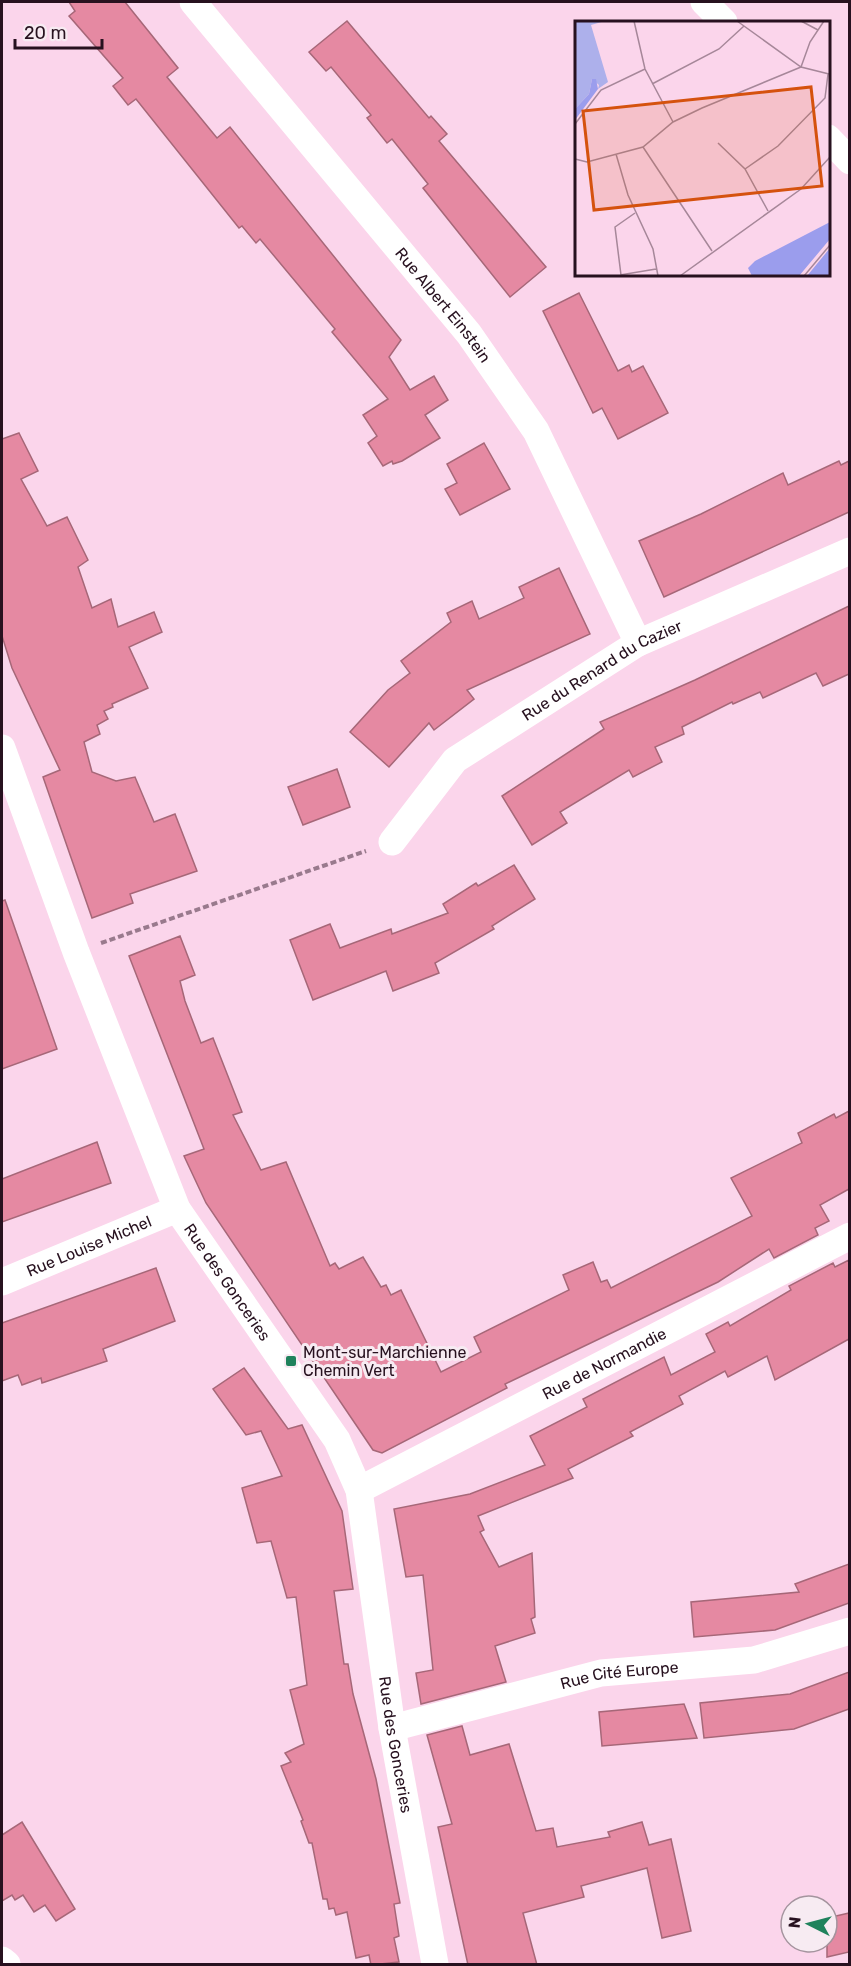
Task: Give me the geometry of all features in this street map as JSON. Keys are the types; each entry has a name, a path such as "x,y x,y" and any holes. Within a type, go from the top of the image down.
{"street":[{"name":"Rue Albert Einstein","path":"193,2 469,334 536,431 638,643"},
{"path":"705,2 723,21"},
{"path":"830,140 849,161"},
{"name":"Rue du Renard du Cazier","path":"392,842 455,760 638,643 849,551"},
{"name":"Rue des Gonceries","path":"2,748 76,952 177,1209 337,1440 359,1490 392,1728 435,1965"},
{"name":"Rue Louise Michel","path":"2,1282 177,1209"},
{"name":"Rue de Normandie","path":"359,1490 849,1236"},
{"name":"Rue Cité Europe","path":"392,1728 601,1673 754,1660 849,1632"},
{"path":"2,1960 7,1965"}],"path":[{"path":"76,952 392,842"}],"building":[{"path":"69,2 125,2 178,68 167,77 217,138 230,127 401,340 389,357 410,390 434,376 448,400 425,415 440,438 402,461 393,464 392,461 383,466 368,443 377,436 363,415 388,399 332,332 335,329 260,239 256,243 242,226 239,228 136,99 128,105 113,86 123,78 69,16 75,11"},
{"path":"347,21 429,118 431,116 447,134 439,141 546,267 510,297 423,188 428,184 392,139 387,143 367,118 371,115 331,67 326,71 309,52"},
{"path":"579,293 618,371 629,365 632,372 643,366 668,413 618,439 602,408 593,413 543,311"},
{"path":"19,433 38,471 21,479 47,526 67,517 88,560 78,567 92,608 111,599 118,627 154,612 162,632 129,647 148,688 112,704 113,707 104,711 108,719 97,725 100,734 84,742 92,772 116,781 135,777 154,822 175,814 197,871 130,894 133,903 92,918 43,777 60,770 12,668 2,636 2,439"},
{"path":"484,443 510,489 460,515 445,489 457,483 447,464"},
{"path":"839,461 841,465 849,461 849,512 664,597 639,541 701,514 783,473 788,485"},
{"path":"559,568 590,634 467,690 474,699 434,730 429,723 389,767 350,732 388,690 410,673 401,661 451,622 447,613 472,601 479,619 524,598 519,587"},
{"path":"849,606 849,674 823,686 816,673 763,698 760,692 733,704 732,702 682,727 684,734 655,747 662,762 633,777 629,770 560,812 567,823 532,845 502,796 604,729 600,722 695,680"},
{"path":"337,769 350,807 303,825 288,787"},
{"path":"514,865 535,899 492,926 494,929 435,963 439,973 393,991 386,971 313,1000 290,940 330,924 340,948 391,929 392,934 448,913 443,904 476,883 478,886"},
{"path":"5,900 57,1049 2,1069 2,901"},
{"path":"180,936 195,975 180,981 185,1001 201,1043 213,1038 242,1112 233,1115 261,1170 286,1162 330,1266 335,1263 339,1269 363,1257 381,1287 386,1285 391,1295 401,1290 441,1372 481,1352 474,1337 569,1290 563,1275 593,1262 601,1282 607,1280 611,1288 752,1216 731,1178 802,1143 798,1133 834,1114 836,1118 849,1111 849,1189 820,1205 829,1221 815,1228 818,1235 774,1258 769,1249 718,1282 505,1384 507,1388 382,1453 373,1450 206,1203 184,1156 204,1149 129,956"},
{"path":"97,1142 111,1183 2,1222 2,1179"},
{"path":"849,1260 849,1339 775,1380 767,1356 728,1377 725,1371 679,1396 683,1404 630,1432 633,1436 568,1469 573,1478 478,1516 484,1530 480,1532 499,1567 532,1553 535,1617 531,1619 535,1633 495,1646 506,1682 421,1704 416,1673 433,1670 423,1575 406,1577 394,1509 470,1494 545,1465 530,1436 587,1407 583,1399 664,1357 671,1375 715,1352 706,1334 728,1322 730,1326 791,1290 789,1286 833,1263 835,1267"},
{"path":"156,1268 175,1321 103,1349 107,1361 42,1383 41,1378 22,1385 18,1375 2,1381 2,1323"},
{"path":"244,1368 288,1429 302,1425 342,1511 353,1589 334,1591 344,1664 348,1664 353,1694 376,1779 400,1903 394,1904 399,1936 394,1938 399,1962 371,1965 369,1955 356,1958 347,1912 336,1915 334,1908 329,1909 327,1899 323,1899 312,1843 309,1843 301,1821 303,1820 281,1766 291,1762 285,1753 304,1744 290,1690 307,1685 296,1597 287,1598 271,1541 257,1543 242,1488 282,1476 261,1431 246,1435 213,1389"},
{"path":"849,1564 849,1603 775,1630 694,1637 691,1602 799,1592 795,1584"},
{"path":"849,1672 849,1709 794,1729 704,1738 700,1703 790,1694"},
{"path":"684,1704 697,1738 602,1746 599,1712"},
{"path":"462,1726 470,1755 509,1744 536,1831 553,1828 557,1847 610,1837 608,1832 642,1822 649,1845 671,1839 691,1931 662,1938 647,1868 581,1886 584,1897 523,1913 537,1965 468,1965 438,1827 452,1824 427,1735"},
{"path":"22,1822 75,1909 56,1921 45,1905 34,1912 23,1895 15,1900 12,1895 2,1901 2,1835"},
{"path":"849,1913 849,1952 827,1957 827,1954 839,1954 839,1915"}],"place":[{"name":"Mont-sur-Marchienne Chemin Vert","path":"291,1361"}]}
